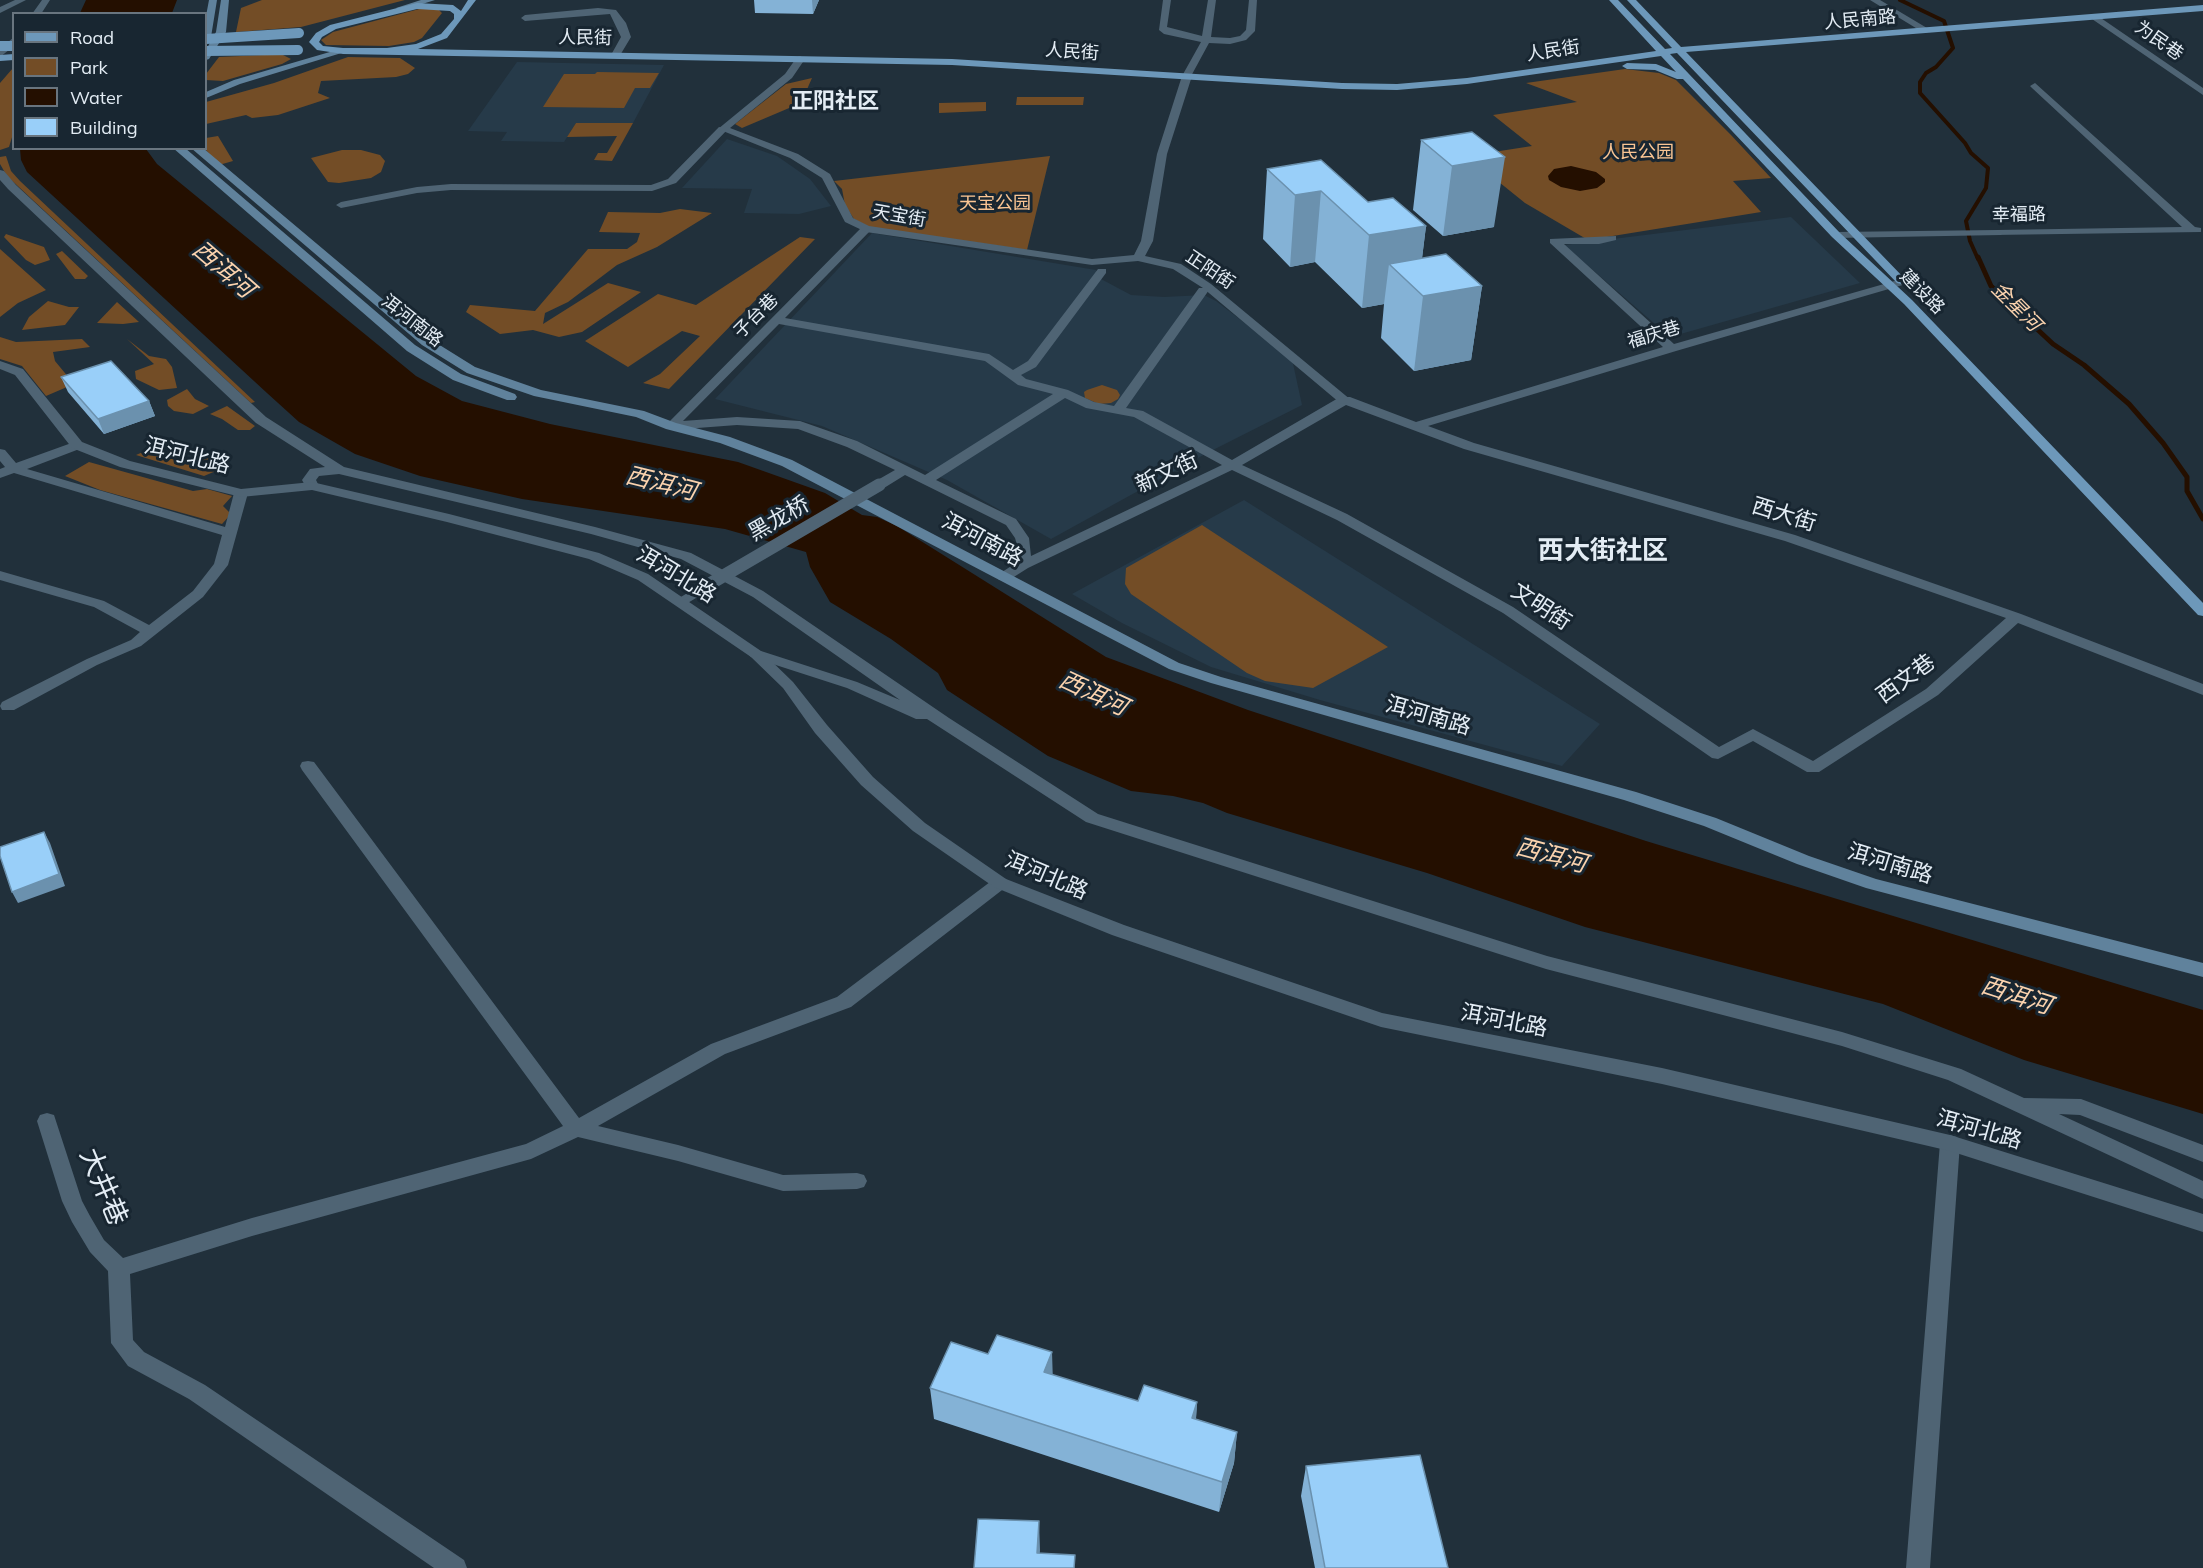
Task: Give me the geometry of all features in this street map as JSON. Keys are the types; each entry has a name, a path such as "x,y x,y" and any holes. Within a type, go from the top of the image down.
{"main road":[{"path":"207,34 213,0"},
{"path":"207,55 221,32 225,0"},
{"path":"400,8 421,0"},
{"path":"207,38 299,33 431,0"},
{"name":"建设路","path":"1613,0 1836,235 1896,284 2203,596"},
{"name":"建设路","path":"1631,0 1857,234 1896,284 2203,612"},
{"path":"472,2 447,33 445,40 450,46 477,53"},
{"path":"400,8 425,5 446,6 459,12 458,20"},
{"name":"人民南路","path":"1662,52 2203,8"},
{"path":"342,24 324,31 314,42 320,48 343,51"},
{"path":"1659,29 1676,38 1694,42 1826,31 1857,36"},
{"path":"207,51 387,51 426,43 447,33"},
{"path":"207,87 241,85 320,61 343,51"},
{"name":"人民街","path":"387,51 1012,65 1363,87 1430,85 1662,52"},
{"path":"1430,85 1526,81 1637,65 1671,72 1696,87"},
{"path":"207,96 228,87"},
{"name":"洱河南路","path":"180,150 411,348 457,377 488,390 527,402 630,423 671,426"},
{"name":"洱河南路","path":"198,150 426,342 471,370 513,386 639,414 671,426 725,440 787,463 1153,656 1191,672 1630,796 1710,822 1803,860 1872,884 2203,970"}],"street":[{"path":"0,10 22,0"},
{"path":"1167,0 1162,28 1167,32 1206,40 1230,41 1248,36 1253,0"},
{"path":"1138,258 1147,241 1162,154 1187,76 1206,40 1212,0"},
{"path":"1875,0 1927,31"},
{"path":"525,18 598,11 613,12 621,23 626,37 616,55"},
{"name":"为民巷","path":"2096,17 2203,92"},
{"path":"0,56 12,42"},
{"path":"341,205 417,190 450,187 652,188 672,181 723,129 789,76 800,59"},
{"path":"2035,86 2197,230"},
{"name":"天宝街","path":"723,129 794,156 826,176 849,220 866,229 1092,262 1138,258"},
{"path":"0,173 12,187 253,413 339,470"},
{"name":"子台巷","path":"671,426 866,229"},
{"name":"幸福路","path":"1836,235 2197,230"},
{"path":"1612,238 1599,241 1554,241 1672,348"},
{"name":"正阳街","path":"1138,258 1177,266 1192,276 1346,400"},
{"path":"1013,375 1032,364 1102,271"},
{"name":"福庆巷","path":"1416,426 1672,348 1896,284"},
{"path":"1117,411 1203,290"},
{"path":"778,320 989,358 1022,382 1064,393 1091,405 1138,414 1232,465"},
{"path":"0,366 19,372 77,446 0,474"},
{"path":"926,480 1064,393"},
{"name":"西大街","path":"1346,400 1469,446 1790,537 2016,616 2203,690"},
{"name":"新文街","path":"1004,577 1023,565 1232,465 1346,400"},
{"path":"671,426 737,421 800,425 852,444 1011,522 1022,538 1025,548 1023,565"},
{"name":"洱河北路","path":"77,446 125,464 242,492 312,486 449,518 594,556 643,577 756,654 788,685 821,729 867,782 919,827 1000,883 1118,930 1381,1020 1662,1076 1950,1143 2203,1224"},
{"path":"0,453 14,469 228,532"},
{"name":"文明街","path":"1232,465 1342,517 1508,610 1718,754 1753,734 1813,768"},
{"path":"312,486 309,480 315,472 339,470 594,531 686,556 758,594 943,722 1092,818 1546,962 1842,1039 1953,1074 2203,1190"},
{"name":"黑龙桥","path":"681,601 905,470"},
{"path":"8,706 92,662 136,643 198,594 221,565 228,532 242,492"},
{"path":"0,575 99,604 151,632"},
{"name":"西文巷","path":"1813,768 1932,692 2016,616"},
{"path":"756,654 852,685 900,707 943,722"},
{"path":"308,766 576,1129 678,1153 783,1183 857,1181"},
{"path":"455,1568 197,1392 136,1359 122,1343 119,1268 252,1227 531,1151 576,1129 718,1049 844,1002 1000,883"},
{"path":"2019,1105 2081,1107 2203,1154"},
{"name":"大井巷","path":"47,1121 72,1201 82,1222 97,1246 119,1268"},
{"path":"1918,1568 1950,1143"}],"shaded area":[{"path":"517,62 664,65 633,123 576,123 564,142 501,141 507,132 468,131"},
{"path":"727,139 777,156 810,179 831,206 799,214 744,213 752,189 682,188"},
{"path":"1791,217 1860,283 1670,337 1564,245"},
{"path":"872,233 1096,270 1101,279 1131,295 1164,297 1204,295 1216,301 1292,359 1302,405 1207,453 1051,539 947,480 822,426 715,399"},
{"path":"1244,500 1600,724 1562,766 1320,700 1211,667 1122,623 1072,594"}],"green space":[{"path":"262,0 405,0 301,27 236,32 241,8"},
{"path":"423,8 439,10 442,13 422,38 414,42 389,46 326,45 321,40 333,32"},
{"path":"283,55 291,59 282,64 223,81 207,80 207,73 219,57"},
{"path":"348,57 400,58 415,68 408,74 396,77 321,81 318,93 330,98 278,115 252,118 246,115 207,124 207,102 274,83"},
{"path":"12,69 12,137 9,147 0,150 0,83"},
{"name":"人民公园","path":"1625,69 1659,73 1676,80 1731,135 1771,178 1733,181 1761,212 1588,240 1525,203 1489,174 1487,153 1532,146 1493,115 1577,102 1526,83"},
{"path":"597,72 659,73 650,88 635,88 624,108 543,107 564,74 595,74"},
{"path":"812,78 801,103 742,128 735,124 786,84"},
{"path":"1017,97 1084,97 1083,105 1016,105"},
{"path":"986,102 986,111 939,113 939,103"},
{"path":"576,123 633,123 612,161 594,160 598,153 607,153 617,136 567,137"},
{"path":"218,136 233,161 219,165 206,150 207,138"},
{"path":"342,150 361,150 380,155 385,161 381,172 371,178 339,183 328,182 311,158"},
{"path":"6,156 11,171 20,181 255,402 251,403 7,176 0,164 0,157"},
{"name":"天宝公园","path":"1050,156 1027,250 869,227 854,219 845,205 842,189 834,181"},
{"path":"680,209 712,213 657,247 617,265 568,302 545,313 543,324 608,283 641,292 582,332 559,337 533,330 500,334 466,312 470,305 535,311 588,249 627,249 637,242 640,233 599,232 608,212 660,213"},
{"path":"6,234 44,247 50,260 35,265 26,260 4,237"},
{"path":"800,237 815,239 669,389 643,383 660,374 700,336 682,331 628,367 585,341 658,294 696,305"},
{"path":"0,249 46,290 18,303 0,317"},
{"path":"62,251 88,276 85,279 75,279 56,254"},
{"path":"48,301 69,307 79,307 65,325 22,330 29,317"},
{"path":"117,302 139,322 97,323"},
{"path":"0,337 16,342 82,339 90,347 53,352 55,361 74,384 46,396 22,366 0,359"},
{"path":"127,339 149,356 166,359 172,367 177,388 159,390 136,379 135,371 154,364"},
{"path":"1102,385 1117,390 1120,395 1118,399 1111,403 1099,404 1085,398 1084,392"},
{"path":"187,389 195,399 209,406 193,414 174,411 168,406 167,400"},
{"path":"227,406 255,426 250,430 238,430 210,414"},
{"path":"152,448 182,457 215,457 223,468 204,476 136,455"},
{"path":"89,462 193,491 207,489 232,496 223,506 231,514 222,524 100,490 65,476"},
{"path":"1202,525 1388,647 1313,688 1265,681 1247,673 1131,594 1125,584 1126,568"}],"water":[{"path":"86,0 177,0 172,12 80,12"},
{"name":"西洱河","path":"20,150 147,150 157,164 416,376 462,401 550,424 738,462 825,493 862,515 877,517 897,526 1106,657 1248,710 1646,841 2203,1010 2203,1114 2024,1060 1883,1004 1585,927 1427,873 1227,813 1203,803 1173,796 1131,791 1048,756 947,690 938,673 891,639 830,602 810,567 806,552 725,529 522,499 420,476 355,454 299,422 27,172 21,160"},
{"path":"1571,166 1596,172 1605,179 1605,182 1597,188 1580,191 1561,187 1549,180 1548,176 1554,169"}],"building":[{"path":"1472,132 1505,157 1452,166 1421,140"},
{"path":"1321,160 1368,202 1393,198 1426,226 1369,235 1321,191 1295,195 1267,169"},
{"path":"1446,254 1482,286 1423,296 1389,264"},
{"path":"111,361 149,401 98,419 61,377"},
{"path":"44,832 59,874 12,892 0,856 0,847"},
{"path":"997,1335 1052,1352 1044,1372 1138,1401 1144,1385 1197,1402 1192,1418 1237,1432 1222,1482 930,1388 951,1342 988,1354"},
{"path":"1420,1455 1448,1568 1325,1568 1306,1466"},
{"path":"978,1519 1039,1521 1037,1553 1075,1555 1074,1568 974,1568"}],"waterway":[{"name":"金星河","path":"1900,0 1944,21 1953,48 1936,67 1926,73 1920,82 1920,93 1965,143 1971,153 1988,168 1986,188 1966,221 1970,241 1978,259"},
{"name":"金星河","path":"1978,257 1991,286 2053,344 2084,365 2129,404 2163,443 2187,477 2187,491 2203,519"}],"district":[{"name":"正阳社区","path":"835,101"},
{"name":"西大街社区","path":"1603,551"}]}
